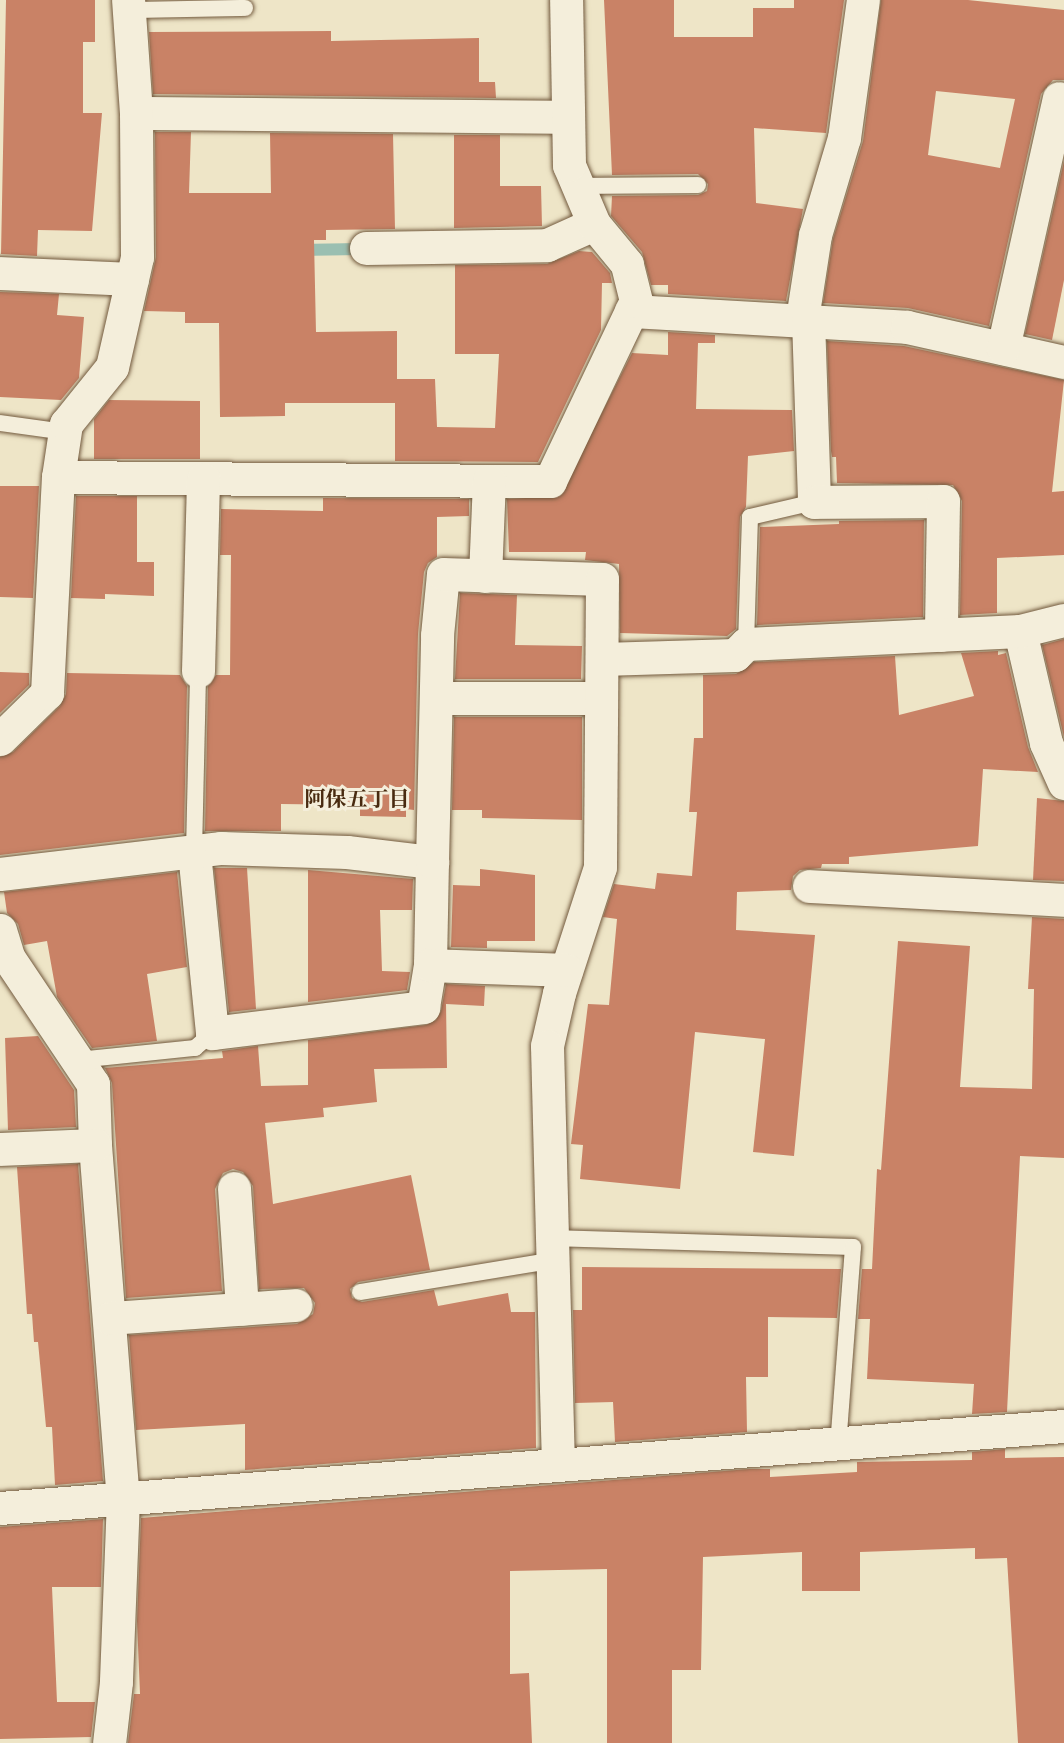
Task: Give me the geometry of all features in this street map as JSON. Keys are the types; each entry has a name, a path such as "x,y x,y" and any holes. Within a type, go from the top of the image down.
{"street":[{"path":"57,477 550,481 636,301 627,264 594,224 569,165 566,0"},
{"path":"863,0 844,138 815,235 805,319 814,502 943,501 942,635"},
{"path":"0,739 47,693 57,477 66,424 112,366 137,257 136,113 129,5"},
{"path":"1003,348 1059,98"},
{"path":"136,113 567,117"},
{"path":"366,248 547,245 594,224"},
{"path":"0,273 132,279"},
{"path":"631,311 805,319 906,327 1064,362"},
{"path":"198,671 203,479"},
{"path":"485,576 489,481"},
{"path":"194,852 212,1033 423,1008 430,965 438,698 437,635 443,574 602,579 600,867 566,970 547,1046 550,1250 558,1464"},
{"path":"602,659 735,655 746,644 1020,631 1064,620"},
{"path":"1020,631 1046,743 1064,783"},
{"path":"438,698 601,698"},
{"path":"0,874 221,848 347,852 432,862"},
{"path":"809,886 1064,900"},
{"path":"0,930 8,957 93,1084 94,1145 123,1498 116,1682 109,1743"},
{"path":"430,965 566,970"},
{"path":"0,1149 94,1145"},
{"path":"234,1188 242,1309"},
{"path":"110,1318 296,1305"},
{"path":"0,1508 558,1464 838,1446 1064,1426"}],"lane":[{"path":"129,5 244,8"},
{"path":"578,186 698,184"},
{"path":"0,423 65,432"},
{"path":"746,644 750,517 814,502"},
{"path":"194,852 198,671"},
{"path":"78,1060 195,1048 212,1033"},
{"path":"360,1292 550,1250 853,1247 838,1446"}],"building":[{"path":"6,0 95,0 95,42 83,42 83,113 102,113 92,231 38,230 37,256 1,254"},
{"path":"604,0 674,0 674,37 753,37 753,8 794,8 794,0 844,0 826,133 754,128 756,203 803,209 786,301 668,294 668,285 651,285 642,252 611,216 612,196 698,195 707,191 708,184 698,174 612,175"},
{"path":"881,0 968,0 1064,10 1064,80 1053,80 1041,94 989,326 908,308 823,303 833,239 863,141","holes":["936,91 1015,99 1000,168 928,155"]},
{"path":"331,31 331,41 479,38 479,82 495,82 496,98 153,94 149,32"},
{"path":"155,132 191,132 189,193 271,193 270,133 393,134 395,229 326,230 326,240 314,240 316,332 397,331 397,379 435,379 437,427 495,428 499,354 455,354 455,265 547,264 579,251 592,252 610,273 612,283 602,283 601,330 538,462 395,461 395,403 285,403 285,416 220,417 219,323 185,323 185,312 144,311 156,257"},
{"path":"454,135 500,135 500,186 541,186 542,226 454,228"},
{"path":"1064,161 1064,280 1052,340 1025,334"},
{"path":"0,292 59,294 57,315 84,317 79,378 61,400 0,397"},
{"path":"668,332 715,335 715,343 698,343 696,409 792,410 794,451 748,456 746,507 740,517 736,629 727,636 620,633 619,564 585,560 586,552 509,552 507,499 560,496 632,353 668,355"},
{"path":"827,341 904,346 1064,380 1052,492 1064,491 1064,555 997,558 997,613 960,615 962,501 953,485 837,483 836,457 832,457 831,451"},
{"path":"109,400 200,401 200,459 94,459 94,419"},
{"path":"0,486 39,486 33,598 0,597"},
{"path":"76,496 137,496 137,562 154,562 154,596 105,594 105,599 71,598"},
{"path":"323,498 469,499 469,516 437,517 437,557 428,563 424,572 418,634 414,810 406,809 406,817 360,816 360,805 281,804 281,831 205,831 208,686 216,675 230,675 231,555 220,555 221,509 323,511"},
{"path":"924,520 923,617 757,625 760,527 839,524 839,521"},
{"path":"460,593 517,595 515,645 582,646 581,679 455,679"},
{"path":"1064,639 1064,737 1042,645"},
{"path":"998,651 998,655 1006,653 1028,747 1038,772 983,769 978,846 849,857 849,864 822,864 821,868 800,870 793,876 791,890 737,892 736,930 815,935 794,1156 753,1152 765,1039 695,1032 680,1189 580,1179 583,1145 571,1144 588,1004 609,1005 617,919 603,917 614,884 655,889 657,873 692,876 697,812 689,812 694,738 703,738 703,675 736,674 754,662 895,656 899,715 974,696 961,653"},
{"path":"0,672 29,673 29,685 0,713"},
{"path":"67,673 180,675 187,686 184,833 0,855 0,757 13,752 60,706 66,694"},
{"path":"454,717 582,717 582,820 482,818 482,810 452,810"},
{"path":"1037,798 1064,801 1064,881 1033,880"},
{"path":"214,868 247,868 256,1009 229,1012"},
{"path":"480,869 535,875 535,941 487,941 487,948 451,947 453,885 480,886"},
{"path":"308,870 413,879 412,910 380,910 382,971 410,972 407,990 308,1002"},
{"path":"177,872 187,967 147,974 157,1041 92,1048 57,997 47,941 24,945 18,924 7,913 4,892"},
{"path":"1032,917 1064,919 1064,1158 1020,1156 1007,1412 972,1414 974,1384 867,1379 870,1319 858,1319 862,1269 872,1269 877,1169 881,1170 898,941 970,946 960,1087 1032,1089 1034,989 1028,989"},
{"path":"446,984 485,986 484,1006 446,1004 447,1068 374,1069 377,1102 323,1108 324,1117 265,1123 273,1204 411,1175 430,1270 358,1282 350,1289 352,1298 362,1302 434,1290 438,1306 508,1293 511,1312 535,1312 536,1448 245,1470 245,1424 136,1430 129,1335 297,1324 313,1314 315,1303 304,1288 259,1289 253,1186 243,1172 233,1169 223,1173 215,1189 222,1291 126,1298 112,1083 105,1068 223,1058 222,1051 258,1046 261,1086 308,1085 308,1040 426,1025 436,1020 441,1011"},
{"path":"38,1036 74,1090 76,1127 8,1130 5,1038"},
{"path":"78,1164 103,1481 55,1485 52,1427 46,1427 38,1342 34,1342 32,1314 27,1314 17,1167"},
{"path":"582,1267 841,1269 837,1318 768,1317 768,1377 746,1377 747,1432 615,1442 613,1402 575,1403 573,1310 582,1310"},
{"path":"1005,1449 1005,1458 1064,1457 1064,1743 1018,1743 1007,1558 975,1559 975,1548 860,1552 860,1591 802,1591 802,1552 703,1557 701,1670 672,1670 672,1743 607,1743 607,1569 510,1571 510,1674 529,1673 532,1743 128,1743 134,1694 140,1694 137,1621 141,1518 749,1469 770,1469 770,1477 857,1472 857,1462 972,1460 972,1452"},
{"path":"103,1519 101,1587 52,1587 57,1702 95,1702 91,1737 0,1739 0,1527"}],"waterway":[{"path":"298,250 360,249"}],"district":[{"name":"阿保五丁目","path":"357,799"}]}
